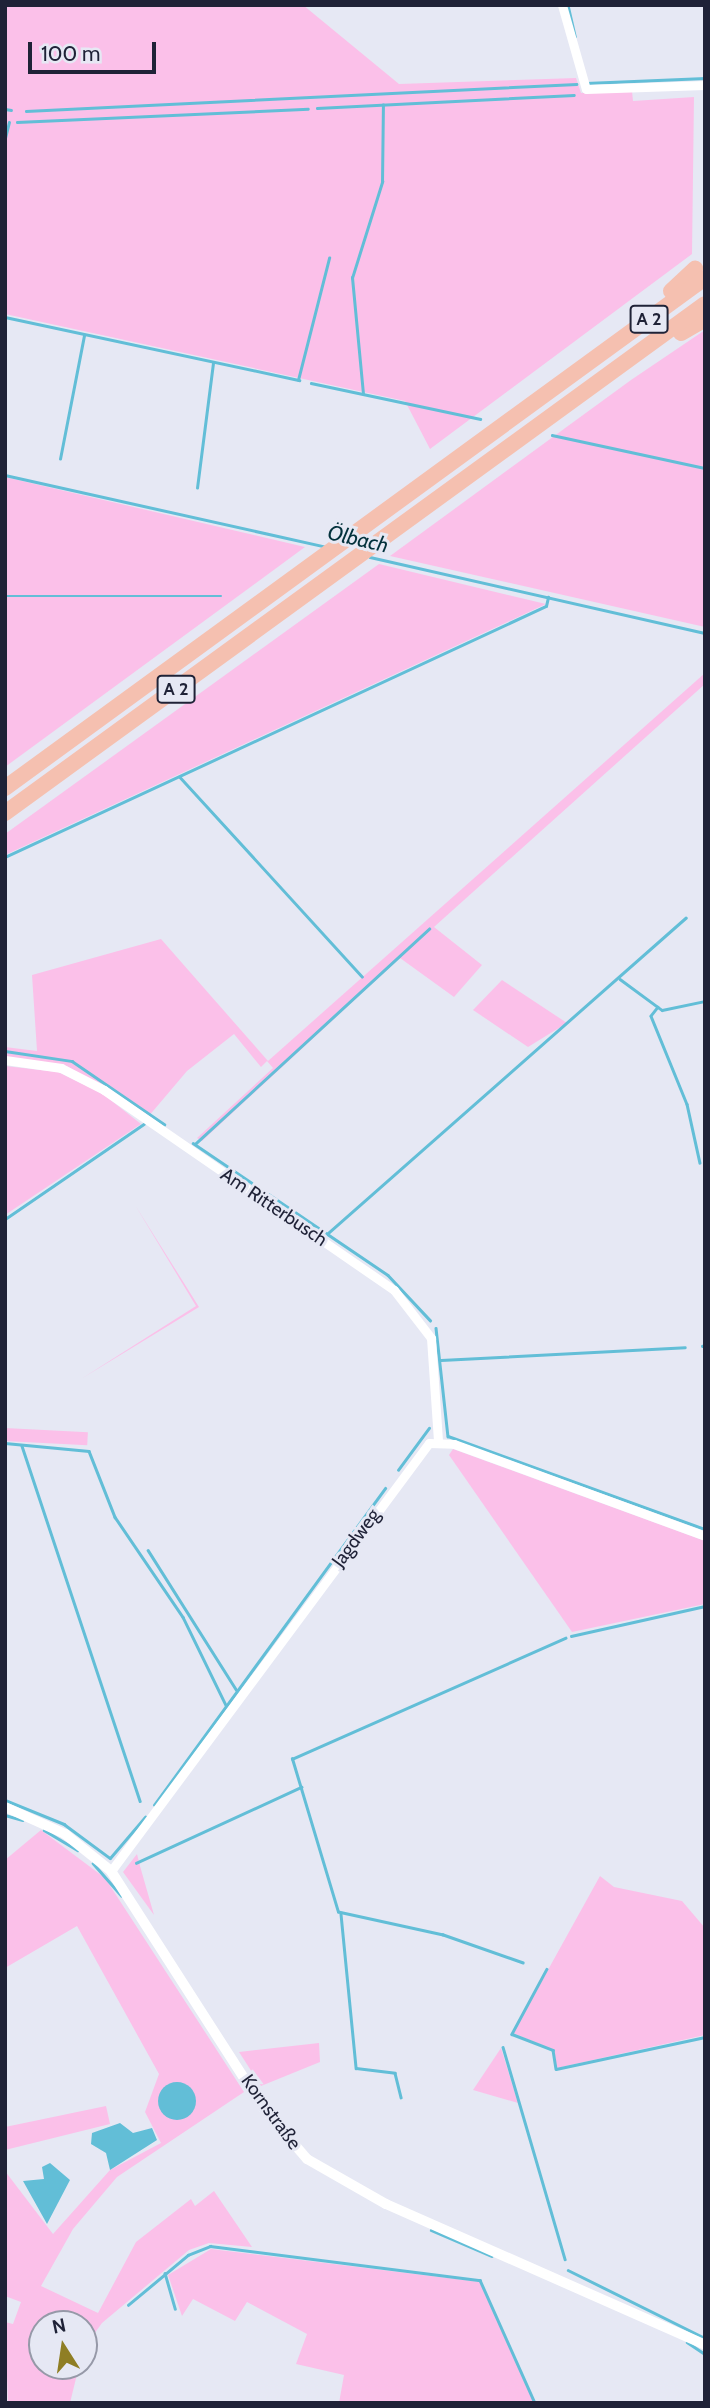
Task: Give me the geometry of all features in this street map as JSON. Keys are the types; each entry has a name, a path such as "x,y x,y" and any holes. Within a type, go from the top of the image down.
{"highway":[{"name":"A 2","path":"5,788 593,359 700,273"},
{"name":"A 2","path":"5,813 705,304"},
{"path":"606,376 705,319"}],"street":[{"path":"562,5 586,89 705,85"},
{"name":"Am Ritterbusch","path":"5,1060 61,1068 104,1090 394,1290 431,1338 438,1441"},
{"path":"438,1441 705,1536"},
{"name":"Jagdweg","path":"111,1871 421,1447 438,1441"},
{"name":"Kornstraße","path":"5,1807 65,1834 111,1871 264,2109 307,2159 386,2204 705,2345"}],"shaded area":[{"path":"5,5 303,5 399,84 576,78 581,93 632,91 633,101 694,97 692,254 430,449 405,401 5,314"},
{"path":"705,330 705,627 390,556 631,380"},
{"path":"5,477 305,547 5,767"},
{"path":"379,564 546,604 5,855 5,834"},
{"path":"705,673 705,684 434,927 482,965 454,997 400,958 202,1141 197,1138 273,1068 267,1061 261,1067 234,1034 187,1071 148,1117 67,1066 5,1057 5,1047 37,1051 32,975 161,939 268,1061"},
{"path":"502,980 567,1023 528,1047 473,1010"},
{"path":"5,1066 58,1072 103,1094 141,1124 5,1215"},
{"path":"135,1205 199,1307 81,1379 196,1306"},
{"path":"5,1428 88,1432 87,1445 5,1441"},
{"path":"453,1449 705,1541 705,1604 572,1632 449,1455"},
{"path":"41,1830 105,1878 244,2092 117,2177 73,2229 41,2286 92,2310 28,2310 28,2380 76,2380 70,2403 8,2403 5,2322 13,2324 21,2302 5,2296 5,2171 53,2234 110,2170 161,2143 145,2112 159,2074 77,1926 5,1968 5,1860"},
{"path":"137,1854 140,1866 154,1915 123,1872"},
{"path":"600,1876 614,1887 682,1901 705,1928 705,2035 557,2068 554,2050 513,2033"},
{"path":"319,2043 320,2062 261,2086 239,2052"},
{"path":"501,2048 518,2103 473,2090"},
{"path":"106,2106 110,2124 5,2150 5,2127"},
{"path":"214,2191 252,2247 209,2243 189,2250 98,2329 98,2313 136,2242 191,2199 195,2206"},
{"path":"211,2249 480,2282 534,2403 339,2403 344,2375 296,2364 307,2334 247,2302 235,2321 193,2299 182,2316 168,2275"}],"water":[{"path":"177,2082 190,2088 196,2101 190,2114 177,2120 164,2114 158,2101 164,2088"},
{"path":"120,2123 133,2133 152,2128 157,2140 110,2170 106,2153 91,2144 92,2133"},
{"path":"50,2163 70,2180 47,2224 23,2181 44,2179 42,2167"}],"waterway":[{"path":"568,5 575,36"},
{"path":"586,83 705,78"},
{"path":"26,111 576,84"},
{"path":"317,108 574,95"},
{"path":"363,394 352,278 382,182 383,105"},
{"path":"5,109 11,110"},
{"path":"17,122 308,109"},
{"path":"5,138 9,122"},
{"path":"298,380 329,258"},
{"path":"5,317 299,380"},
{"path":"60,459 84,335"},
{"path":"197,488 213,363"},
{"path":"311,383 480,419"},
{"path":"552,435 705,468"},
{"name":"Ölbach","path":"5,475 326,547"},
{"name":"Ölbach","path":"370,557 705,633"},
{"path":"5,596 221,596"},
{"path":"5,857 546,606 548,597"},
{"path":"180,777 362,976"},
{"path":"327,1234 686,918"},
{"path":"195,1144 429,929"},
{"path":"620,979 662,1010 705,1001"},
{"path":"658,1007 651,1016 687,1104 700,1163"},
{"path":"5,1051 72,1061 164,1124"},
{"path":"5,1219 144,1124"},
{"path":"193,1143 388,1275 430,1320"},
{"path":"436,1328 448,1436 705,1529"},
{"path":"441,1360 685,1347"},
{"path":"398,1470 429,1428"},
{"path":"5,1443 89,1451 115,1517 183,1617 226,1705"},
{"path":"22,1446 140,1801"},
{"path":"154,1805 385,1488"},
{"path":"148,1550 236,1689"},
{"path":"571,1636 705,1606"},
{"path":"523,1963 443,1935 338,1912 292,1759 565,1638"},
{"path":"136,1863 301,1787"},
{"path":"5,1800 64,1824 110,1858 145,1817"},
{"path":"5,1815 22,1820"},
{"path":"44,1830 77,1850"},
{"path":"93,1863 121,1895"},
{"path":"341,1914 356,2068 395,2073 401,2097"},
{"path":"547,1969 512,2034 553,2050 556,2069 705,2037"},
{"path":"503,2047 565,2259"},
{"path":"431,2230 492,2256"},
{"path":"128,2305 188,2255 210,2246 480,2280 535,2403"},
{"path":"568,2270 705,2338"},
{"path":"165,2273 175,2309"},
{"path":"687,2342 705,2354"}]}
